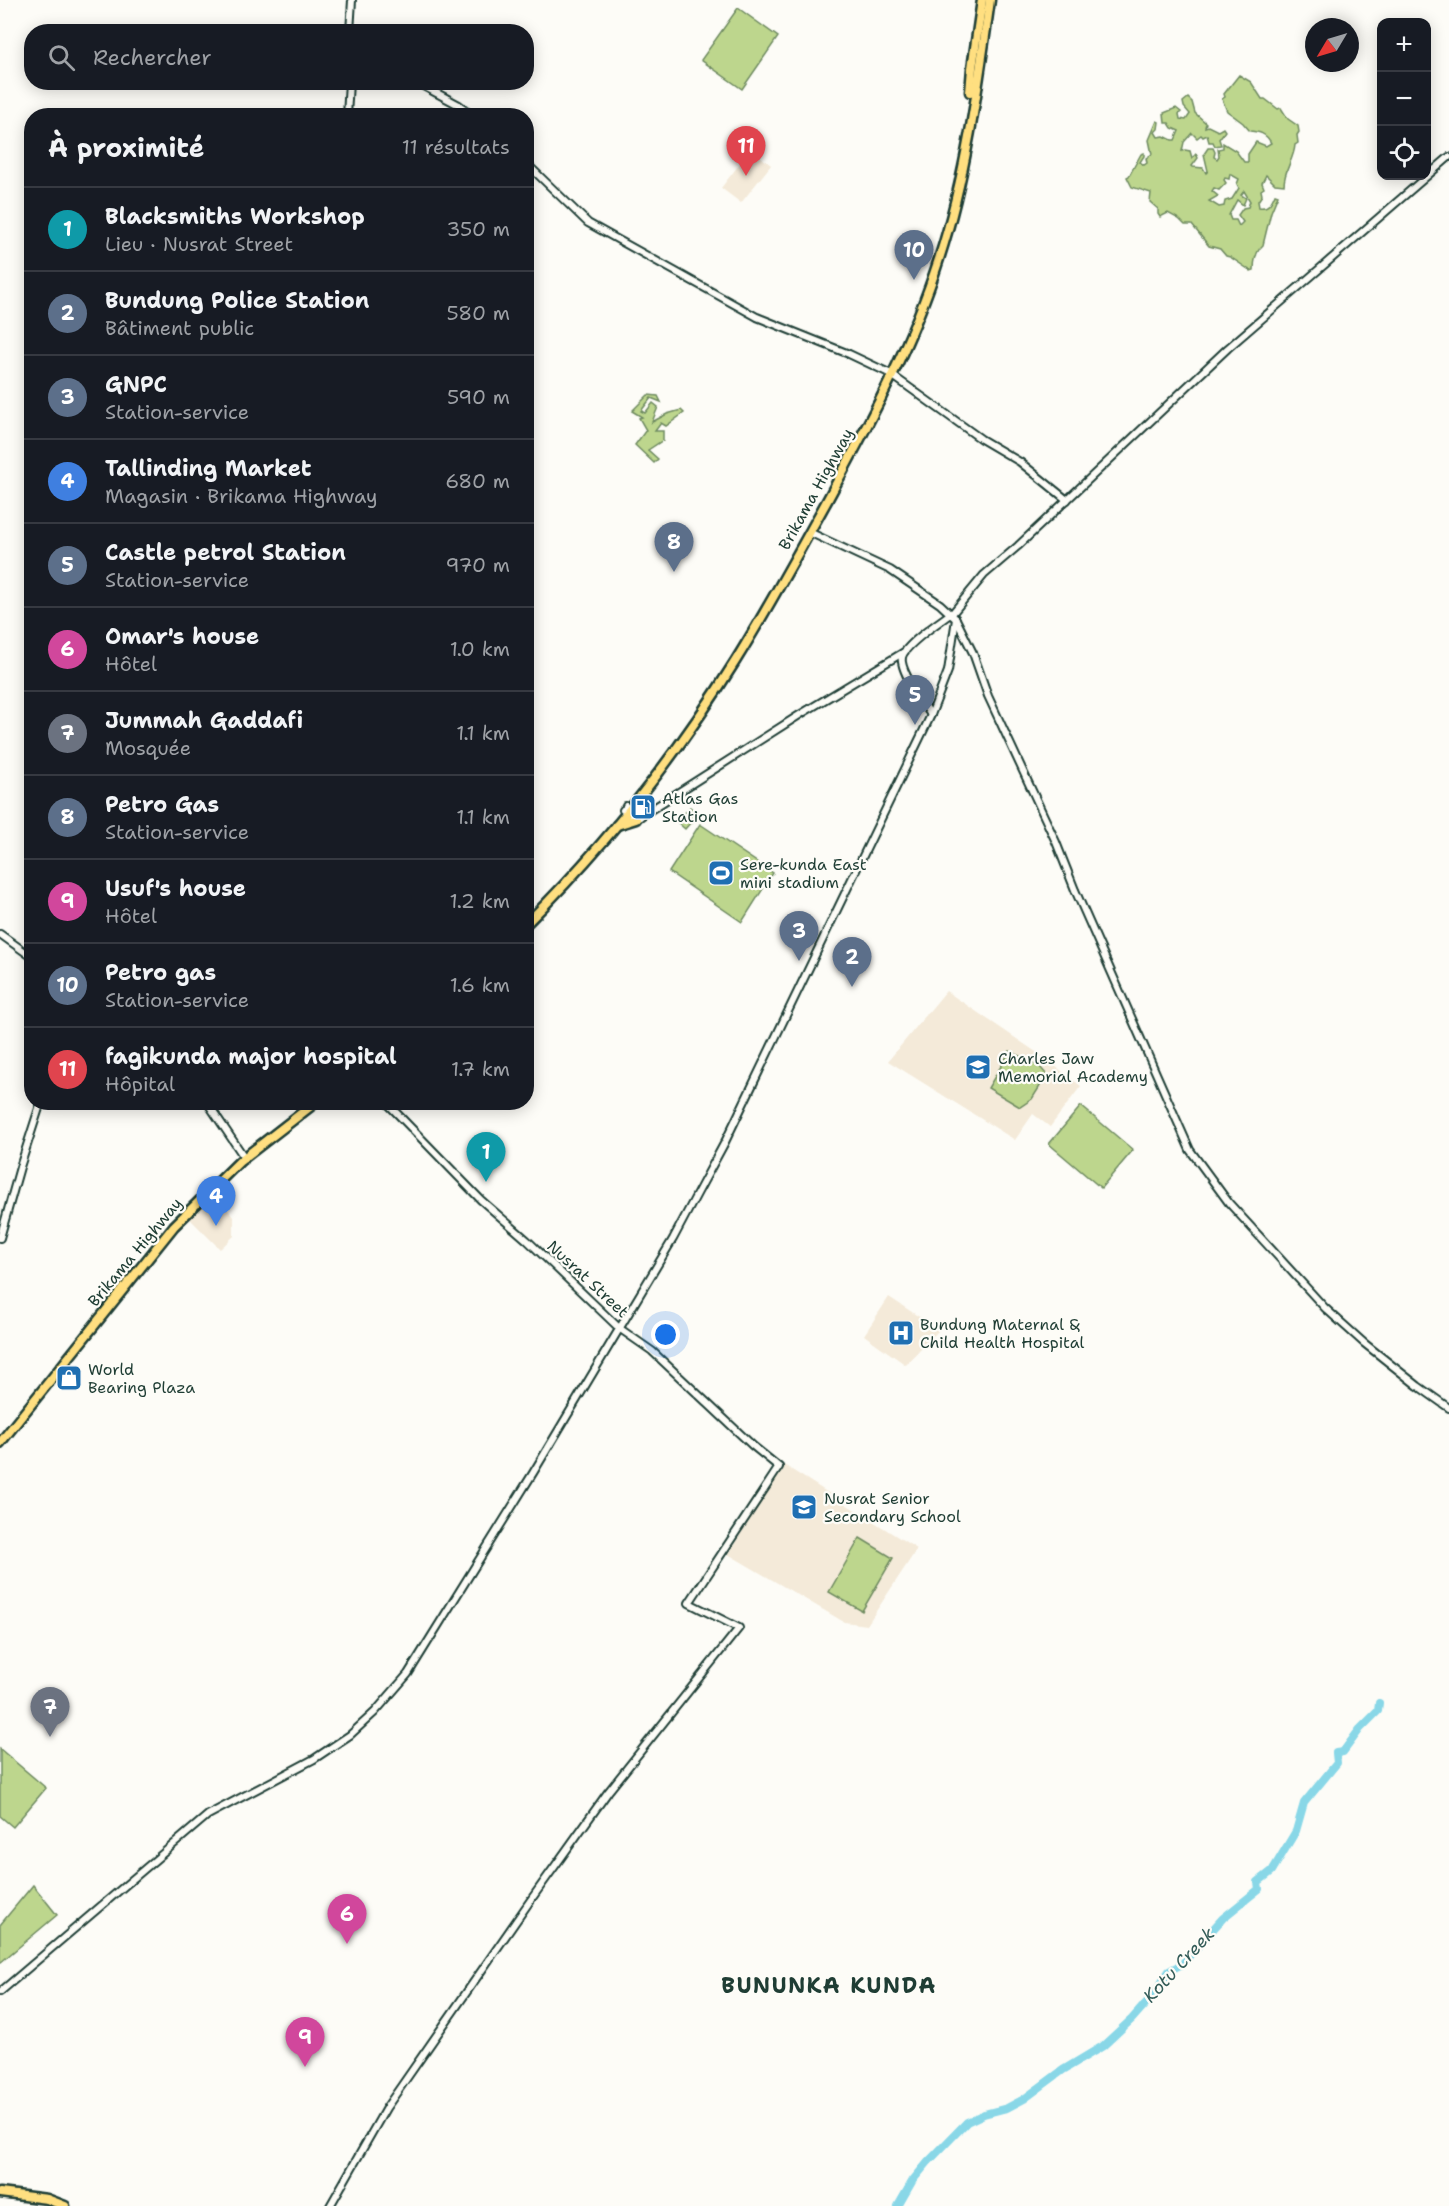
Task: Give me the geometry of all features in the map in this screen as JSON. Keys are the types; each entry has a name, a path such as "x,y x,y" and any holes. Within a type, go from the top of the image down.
{"main road":[{"name":"Brikama Highway","path":"976,68 982,0"},
{"name":"Brikama Highway","path":"534,909 637,800 688,732 736,660 809,532 891,374 923,289 945,219 956,177 990,0"},
{"name":"Brikama Highway","path":"534,916 565,886 616,825 698,709 732,657 891,374"},
{"path":"616,825 638,817 637,800"},
{"name":"Brikama Highway","path":"0,1435 160,1234 203,1189 242,1154 298,1110"},
{"name":"Brikama Highway","path":"0,1443 174,1226 233,1168 306,1110"},
{"path":"0,2193 47,2199 65,2206"}],"street":[{"path":"351,24 352,0"},
{"path":"347,108 349,90"},
{"path":"431,90 463,108"},
{"path":"626,809 638,817 904,652 952,616 984,575 1228,348 1449,157"},
{"path":"534,171 579,216 612,238 757,317 849,354 891,374 981,439 1020,462 1067,500"},
{"path":"809,532 890,570 940,604 952,616 973,652 988,696 1056,842 1190,1150 1229,1203 1325,1308 1370,1348 1449,1408"},
{"path":"0,1992 208,1815 334,1747 375,1713 400,1685 486,1551 672,1239 725,1142 931,715 948,671 952,616"},
{"path":"904,652 901,659 902,665 931,715"},
{"path":"0,934 24,951"},
{"path":"0,1238 38,1110"},
{"path":"212,1110 242,1154"},
{"name":"Nusrat Street","path":"330,2206 386,2108 608,1792 739,1628 689,1603 779,1467 753,1446 652,1351 619,1328 527,1240 481,1200 394,1110"}],"shaded area":[{"path":"751,149 771,165 741,203 721,188"},
{"name":"Charles Jaw Memorial Academy","path":"946,991 1042,1056 1081,1086 1050,1127 1033,1114 1015,1140 888,1061"},
{"path":"213,1192 234,1217 234,1236 220,1249 188,1217"},
{"name":"Bundung Maternal & Child Health Hospital","path":"889,1297 939,1330 906,1365 864,1335"},
{"name":"Nusrat Senior Secondary School","path":"784,1465 917,1549 867,1625 844,1622 728,1554"}],"green space":[{"path":"738,8 778,37 742,89 701,60"},
{"path":"1239,75 1251,82 1262,99 1278,109 1281,108 1288,119 1298,126 1299,132 1298,143 1295,145 1284,185 1275,184 1266,175 1262,183 1264,188 1261,190 1262,195 1258,201 1259,207 1268,206 1275,194 1278,195 1271,212 1263,245 1256,257 1254,270 1251,271 1226,256 1220,249 1209,246 1192,225 1185,225 1168,213 1160,217 1158,209 1150,202 1151,193 1132,187 1127,177 1141,154 1144,153 1140,162 1144,165 1147,163 1146,158 1152,154 1149,140 1157,121 1159,122 1158,129 1155,132 1158,137 1164,136 1175,140 1179,131 1172,128 1169,123 1165,123 1164,113 1176,108 1181,112 1180,119 1186,120 1190,114 1183,102 1188,98 1192,102 1195,113 1206,123 1205,127 1208,126 1218,131 1223,128 1225,131 1219,139 1221,145 1215,146 1213,142 1209,142 1207,135 1197,138 1192,133 1184,142 1182,151 1190,151 1192,158 1196,154 1198,158 1193,167 1203,168 1206,173 1208,171 1204,154 1208,148 1213,148 1214,157 1217,159 1218,149 1223,148 1223,143 1236,151 1244,162 1248,162 1248,154 1256,142 1266,146 1271,143 1262,134 1250,131 1227,111 1222,99 1225,97 1224,94","holes":["1230,174 1239,179 1237,184 1239,188 1232,199 1225,201 1224,206 1219,207 1209,201 1218,196 1212,191 1214,188 1219,190 1226,183 1225,178 1229,179","1244,191 1250,201 1248,207 1243,208 1238,215 1243,222 1239,226 1236,220 1231,220 1229,215 1237,200 1243,205 1246,198 1241,195"]},
{"path":"648,395 658,396 661,402 651,398 641,411 645,413 653,403 658,407 652,422 681,410 684,413 666,426 661,423 655,431 663,431 663,440 648,450 658,459 654,463 635,445 646,430 639,418 642,417 632,411"},
{"path":"690,807 698,814 685,829 677,822"},
{"name":"Sere-kunda East mini stadium","path":"700,824 773,873 742,922 669,872"},
{"path":"1010,1051 1040,1067 1047,1075 1032,1099 1020,1107 988,1088"},
{"path":"1081,1106 1133,1150 1101,1188 1049,1144"},
{"path":"860,1538 893,1558 862,1611 829,1592"},
{"path":"0,1749 46,1788 13,1827 0,1816"},
{"path":"33,1885 57,1915 0,1963 0,1925"}],"waterway":[{"name":"Kotu Creek","path":"898,2206 913,2180 967,2122 984,2114 1007,2108 1024,2099 1063,2070 1103,2046 1155,1993 1169,1971 1182,1964 1223,1918 1259,1889 1258,1882 1272,1871 1296,1831 1304,1803 1337,1763 1336,1753 1343,1752 1360,1729 1378,1711 1379,1703"}],"place":[{"name":"fagikunda major hospital","path":"746,176"},
{"name":"Petro gas","path":"914,280"},
{"name":"Petro Gas","path":"674,572"},
{"name":"Castle petrol Station","path":"915,725"},
{"name":"Atlas Gas Station","path":"643,807"},
{"name":"Sere-kunda East mini stadium","path":"721,873"},
{"name":"GNPC","path":"799,961"},
{"name":"Bundung Police Station","path":"852,987"},
{"name":"Charles Jaw Memorial Academy","path":"978,1067"},
{"name":"Blacksmiths Workshop","path":"486,1182"},
{"name":"Tallinding Market","path":"216,1226"},
{"name":"Bundung Maternal & Child Health Hospital","path":"901,1333"},
{"name":"World Bearing Plaza","path":"69,1378"},
{"name":"Nusrat Senior Secondary School","path":"804,1507"},
{"name":"Jummah Gaddafi","path":"50,1737"},
{"name":"Omar's house","path":"347,1944"},
{"name":"Usuf's house","path":"305,2067"}],"district":[{"name":"BUNUNKA KUNDA","path":"829,1985"}]}
